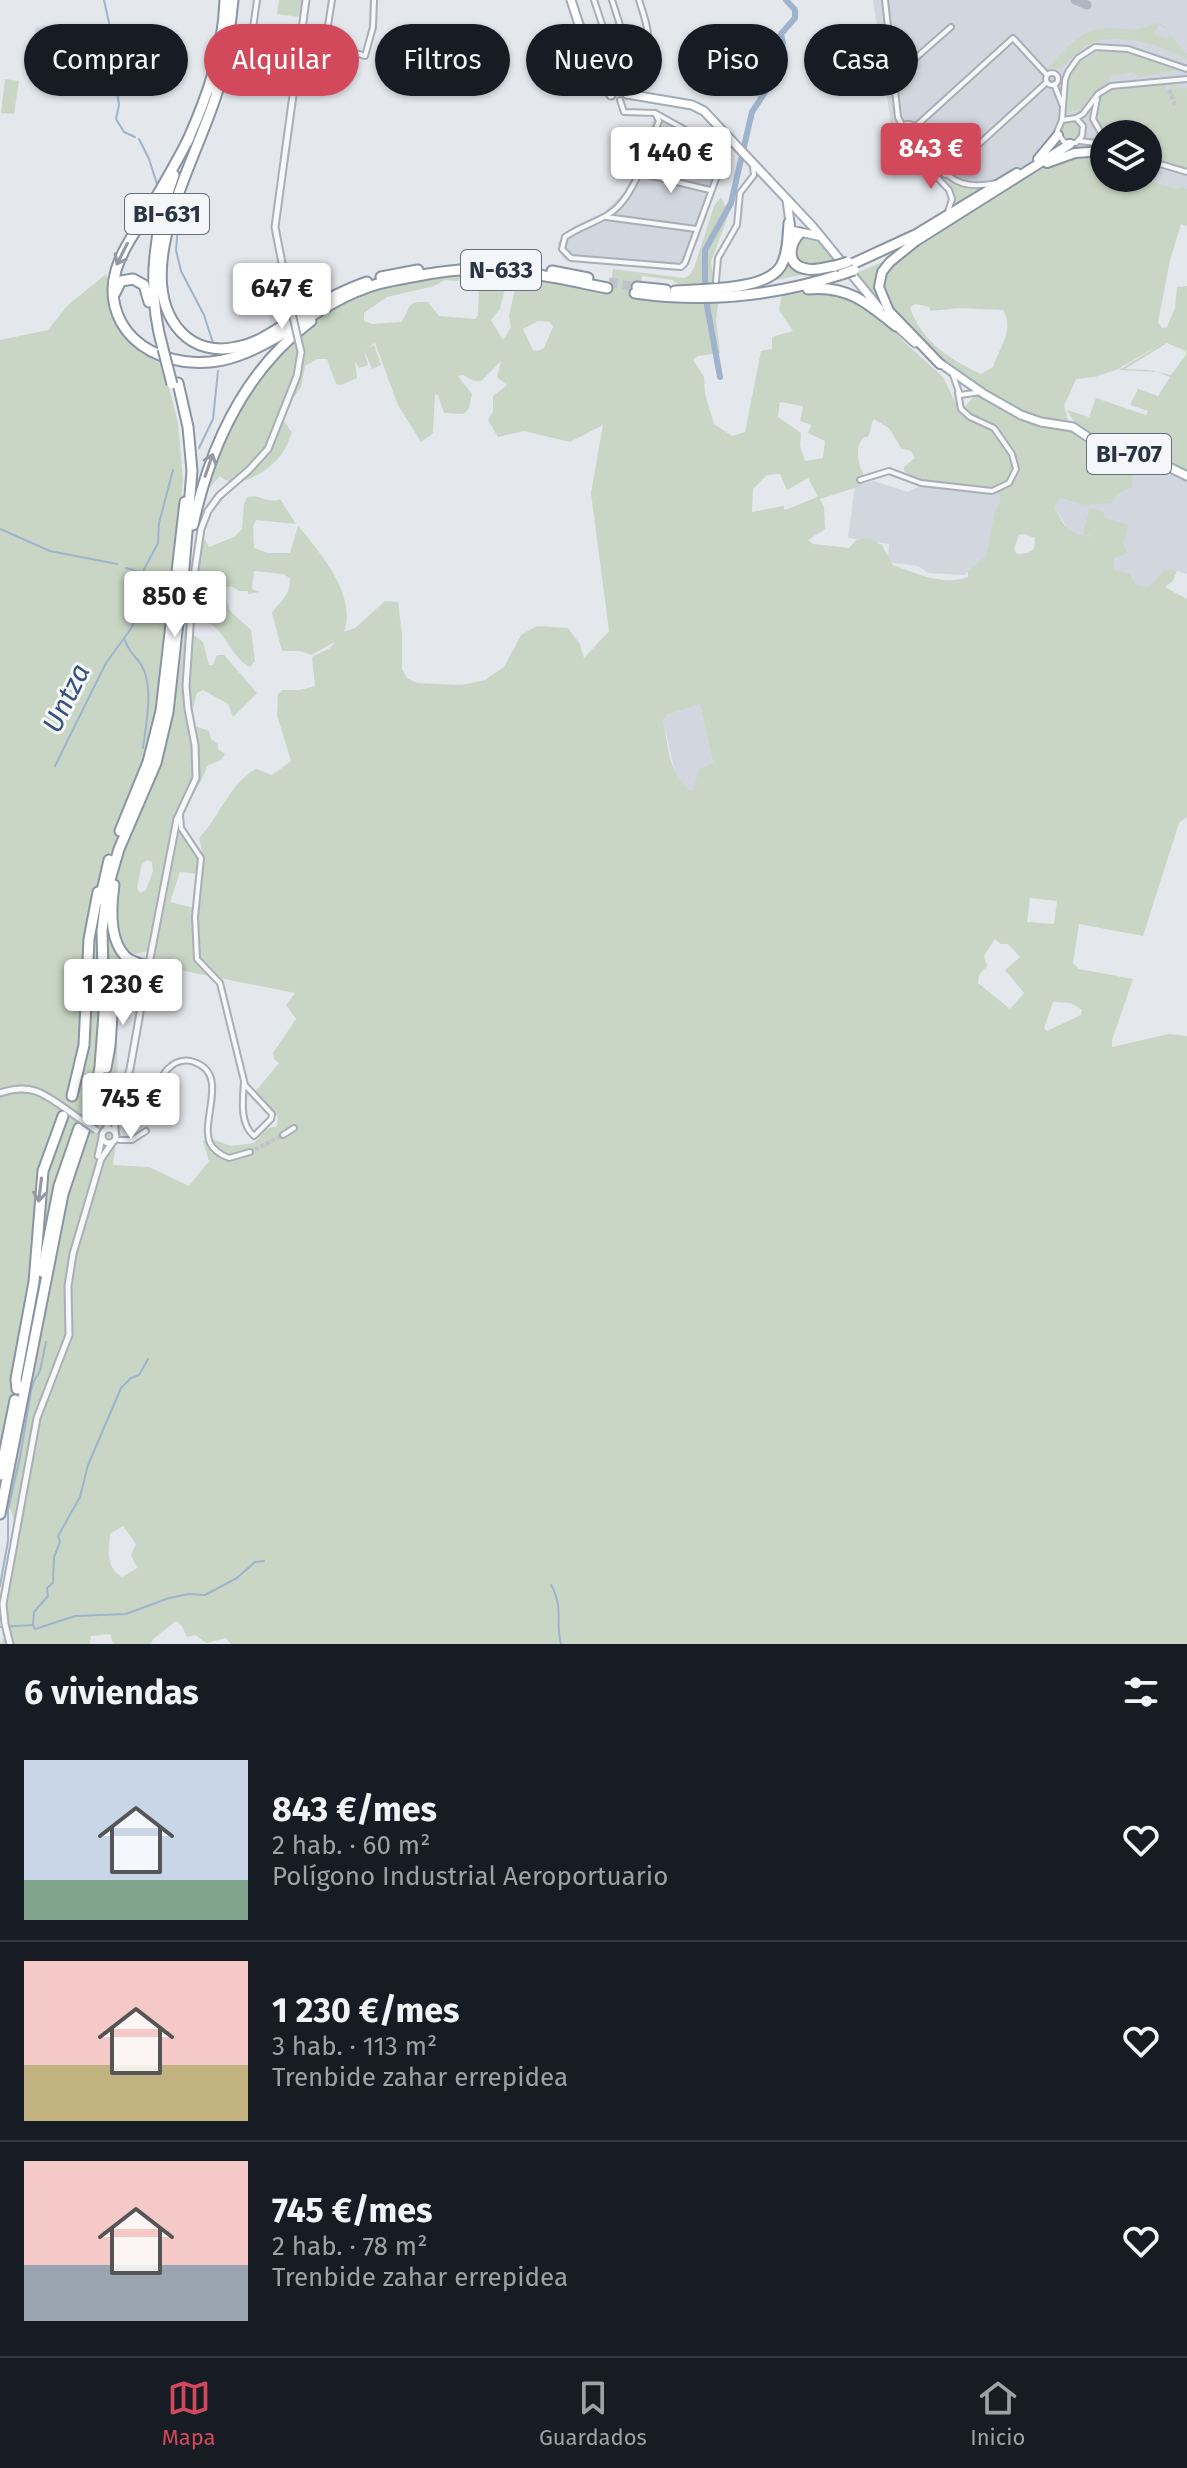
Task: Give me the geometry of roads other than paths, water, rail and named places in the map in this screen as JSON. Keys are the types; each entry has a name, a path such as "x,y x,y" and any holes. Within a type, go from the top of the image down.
{"highway":[{"path":"118,316 112,290 117,263 189,138 215,73 224,26 225,0"},
{"name":"N-633","path":"230,24 233,0"},
{"name":"BI-631","path":"0,1514 63,1194 94,1101 103,1045 102,931 107,890 119,849 156,763 166,724 184,568 191,460 188,427 165,348 158,280 164,225 182,170 215,96"},
{"name":"N-633","path":"118,316 131,336 147,349 167,358 194,362 242,355 345,298 395,281 435,273 492,270 608,285 516,266 471,264 426,268 381,277 336,295 241,347 210,348 184,335 174,323 166,305 162,281 172,207 216,96"},
{"path":"940,364 889,311 879,287 885,267 914,239 940,220 1041,157 1058,135"},
{"name":"BI-631","path":"165,348 158,334 153,280 155,243 163,205 189,138"},
{"path":"1025,174 1060,148 1074,143"},
{"path":"896,326 864,300 840,290 822,288 769,295 681,297 636,290 740,291 801,281 838,270 914,239 1025,174 1065,155 1090,152"},
{"path":"675,291 746,285 769,278 783,261 789,222"},
{"path":"802,232 791,246 791,258 797,266 808,270 838,270"},
{"path":"851,266 914,239"},
{"name":"N-633","path":"302,321 351,291 426,268"},
{"path":"733,297 804,286 838,270"},
{"path":"118,316 114,295 118,285 129,279 139,281 147,291 158,334"},
{"path":"184,568 215,447 260,369 286,341 317,316 395,281"},
{"name":"BI-631","path":"0,1475 59,1186 83,1116 95,1067 98,1014 96,946 102,886 116,840 148,762 161,711 186,472 175,384"},
{"path":"137,808 117,868 112,909 119,948 125,956 142,966 146,979"},
{"path":"72,1096 84,1045 89,939 98,891 102,886"},
{"path":"94,1101 110,1046 114,985 124,968 142,966 151,954"},
{"path":"17,1389 16,1379 34,1282 43,1171 67,1113"}],"main road":[{"path":"571,0 579,24"},
{"path":"647,96 696,106 711,117 772,183"},
{"name":"BI-707","path":"772,183 870,298 896,326 940,364 1021,415 1073,427 1098,444 1163,464 1187,476"},
{"path":"786,198 791,230 821,238"},
{"path":"789,222 795,216 804,218 807,225 802,232"}],"street":[{"path":"255,24 257,0"},
{"path":"303,24 306,0"},
{"path":"328,24 332,0"},
{"path":"359,54 365,56 373,27 374,0"},
{"path":"594,0 610,48 618,51 626,44 612,0"},
{"path":"639,0 647,24"},
{"path":"885,0 888,24"},
{"path":"918,56 951,27"},
{"path":"915,127 1013,38 1047,75 1047,82 945,175"},
{"path":"1047,75 1065,70 1095,47 1128,49 1187,69"},
{"path":"1078,58 1065,80 1058,135 1061,140 1090,144"},
{"path":"1054,84 1058,80 1056,74"},
{"path":"1062,120 1076,118 1086,111 1102,90 1111,86 1187,79"},
{"path":"1047,82 1054,84 1060,94 1063,109"},
{"path":"1094,120 1094,104 1102,90"},
{"path":"151,954 179,812 194,784 197,771 186,686 193,583 201,529 208,511 219,496 261,459 273,441 297,376 301,352 276,244 275,221 293,96"},
{"path":"622,96 622,110 627,114 655,113 720,149 724,157 685,263 679,268 566,255 562,249 565,237 610,214 624,199 639,173 659,121 655,113"},
{"path":"896,96 902,125 899,133 903,141 949,190 951,205 940,220"},
{"path":"1074,143 1084,129 1076,118"},
{"path":"902,125 907,123 915,127"},
{"path":"915,127 920,146 955,182 967,186 1002,182"},
{"path":"903,141 910,142 916,136"},
{"path":"716,281 718,258 735,232 740,193 755,170 744,153"},
{"path":"1162,164 1187,172"},
{"path":"639,173 711,190"},
{"path":"752,178 758,176 772,183"},
{"path":"604,216 696,229"},
{"path":"860,480 889,471 921,483 992,491 1009,483 1015,476 1015,464 1002,436 989,424 970,417 959,405 959,392 949,370"},
{"path":"959,392 968,383"},
{"path":"964,411 968,383"},
{"path":"959,392 966,395 981,392"},
{"path":"179,812 181,828 201,858 195,917 197,959 220,983 244,1081 243,1116 254,1136 272,1114 244,1081"},
{"path":"10,1644 5,1596 37,1418 69,1335 70,1272 101,1159 116,1139 115,1121 127,1080 146,979"},
{"path":"156,1101 163,1074 169,1067 184,1061 196,1062 207,1072 212,1084 207,1133 210,1144 215,1151 229,1158 250,1152"},
{"path":"90,1196 102,1138 127,1080"},
{"path":"0,1093 29,1088 96,1130 106,1142 132,1140 146,1131"},
{"path":"57,1103 72,1096"},
{"path":"67,1113 72,1096"},
{"path":"283,1135 294,1128"},
{"path":"96,1130 115,1131"}],"waterway":[{"name":"Untza","path":"104,0 113,41 119,105 116,119 124,132 135,137"},
{"path":"705,287 705,250 731,203 752,112 769,86 783,43 781,34 795,18 795,10 786,0"},
{"name":"Untza","path":"139,139 157,184"},
{"name":"Untza","path":"175,217 178,226 176,250 181,271 204,315 213,343"},
{"path":"706,300 720,377"},
{"name":"Untza","path":"199,448 213,419 218,371"},
{"name":"Untza","path":"55,766 106,663 141,609 142,573 158,543 159,523 173,470"},
{"path":"0,529 50,551 117,564"},
{"path":"126,568 141,572"},
{"path":"125,640 142,666 148,685 143,748"},
{"path":"0,1586 8,1541 8,1510 31,1391 40,1371 46,1342"},
{"path":"33,1625 34,1612 48,1596 47,1588 53,1583 54,1557 60,1542 58,1536 80,1497 88,1465 121,1388 139,1375 148,1359"},
{"path":"0,1627 33,1625 35,1629 75,1616 126,1614 169,1598 205,1595 237,1578 255,1562 264,1561"},
{"path":"551,1585 557,1600 561,1644"}],"tunnel":[{"path":"1169,90 1175,105"},
{"path":"609,282 637,287"},
{"path":"146,1131 156,1101"},
{"path":"250,1152 283,1135"}]}
